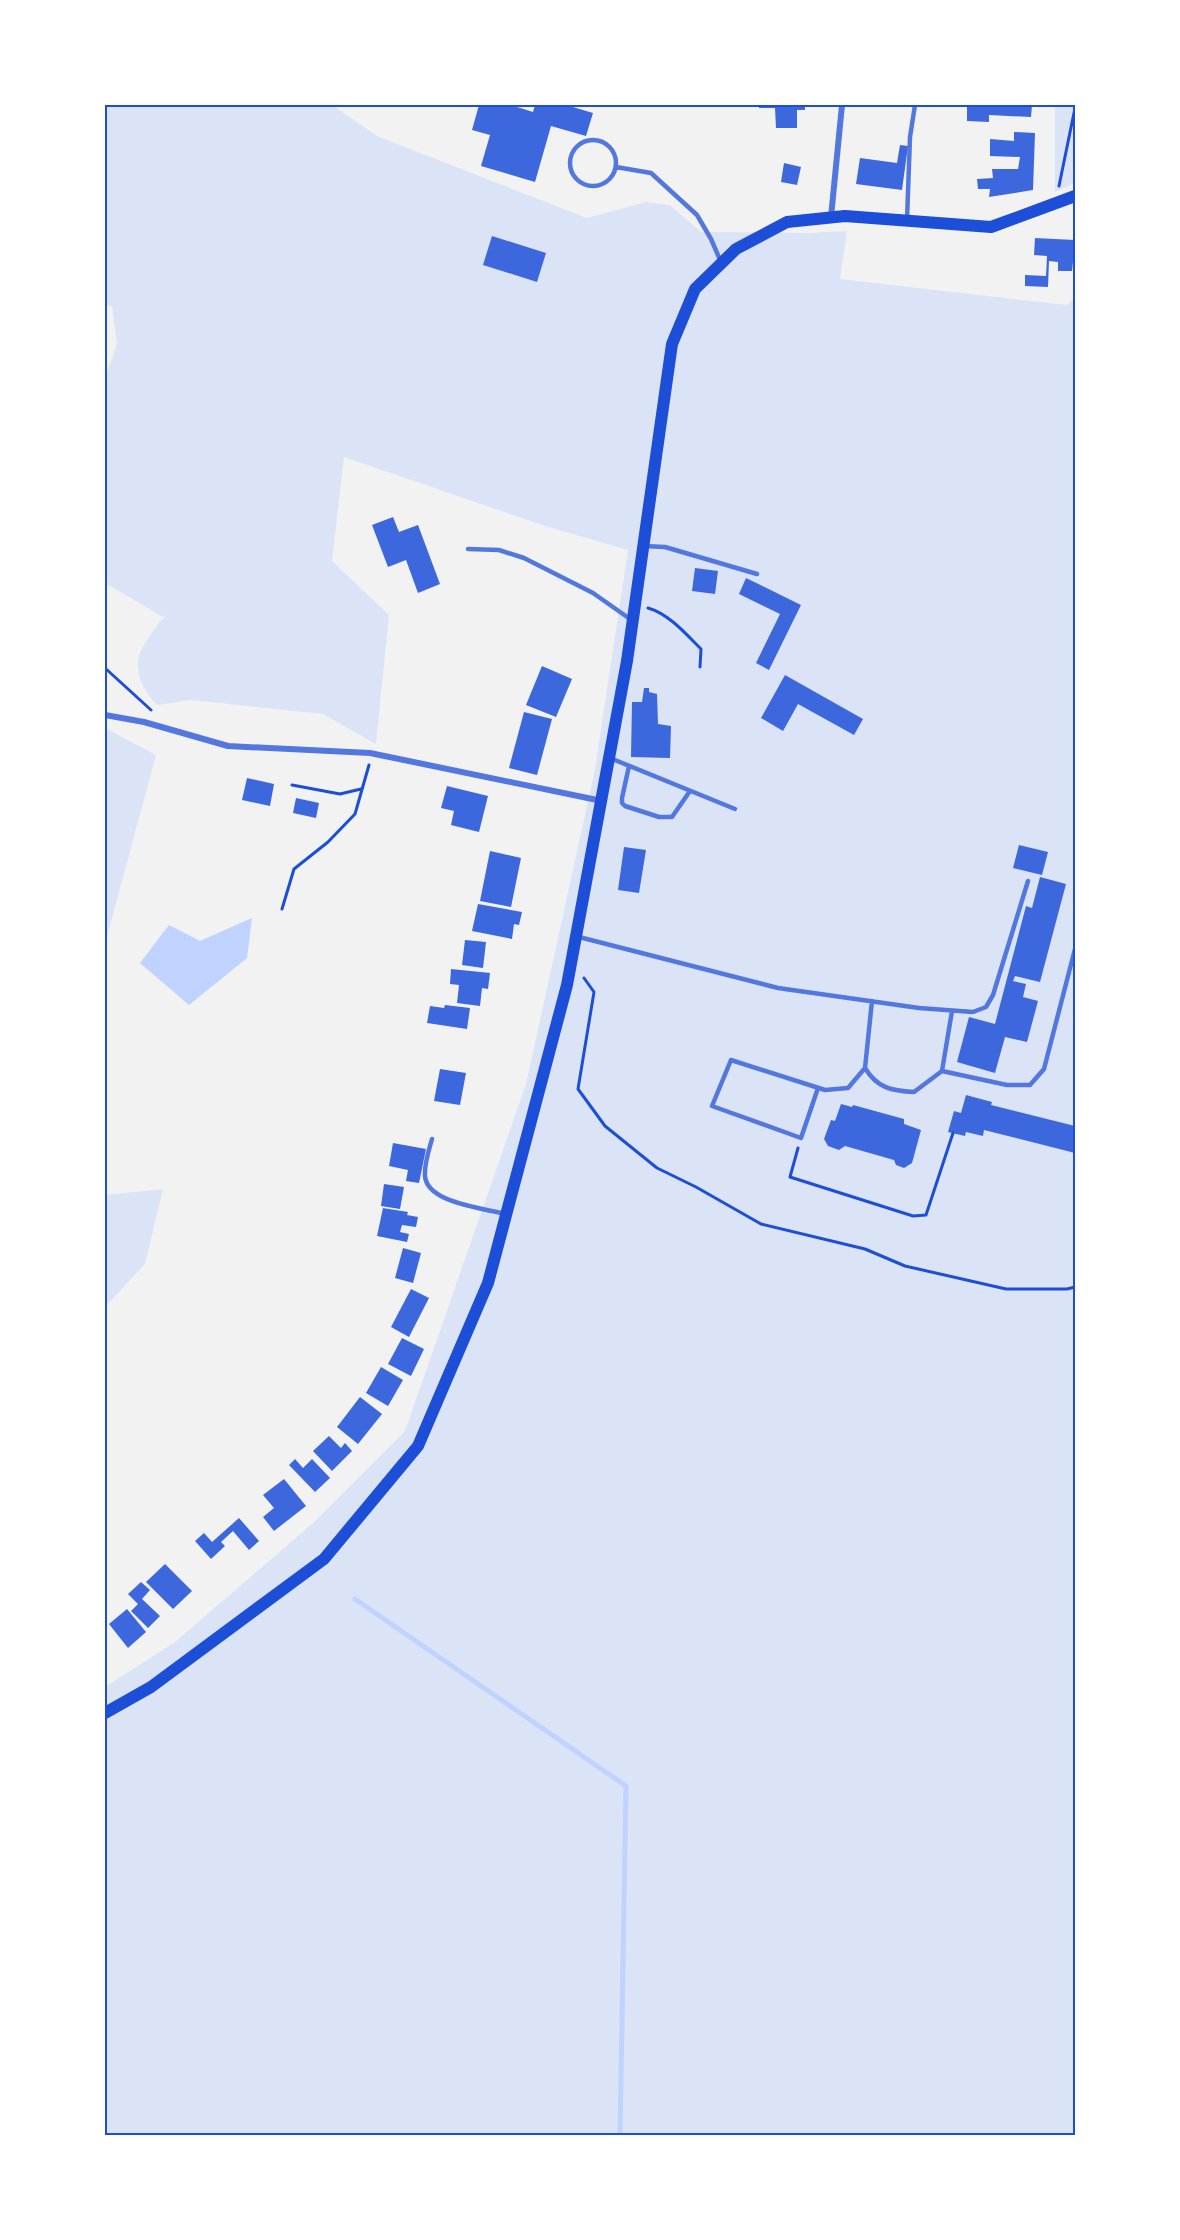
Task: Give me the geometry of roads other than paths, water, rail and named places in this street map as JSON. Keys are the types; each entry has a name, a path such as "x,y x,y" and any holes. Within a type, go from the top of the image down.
{"main road":[{"path":"105,1713 151,1687 324,1559 418,1446 488,1282 572,962 633,621 672,344 694,290 736,249 787,222 845,216 991,227 1075,196"}],"street":[{"path":"831,217 842,105"},
{"path":"105,715 144,722 228,746 372,753 602,801"}],"lane":[{"path":"907,220 910,138 915,105"},
{"path":"594,140 611,148 616,159 616,167 611,178 604,184 590,186 582,184 572,174 570,159 573,151 579,145 594,140"},
{"path":"616,167 651,173 697,215 721,263"},
{"path":"644,546 665,547 757,574"},
{"path":"468,549 499,550 524,558 593,593 633,621"},
{"path":"610,758 735,809"},
{"path":"629,766 622,798 625,806 659,817 672,816 690,790"},
{"path":"576,936 778,988 952,1011 973,1011 986,1007 993,995 1028,881"},
{"path":"942,1071 1007,1085 1030,1085 1044,1070 1075,949"},
{"path":"818,1088 801,1138 712,1106 731,1060 825,1090 848,1088 865,1068 872,1001"},
{"path":"865,1068 870,1076 891,1091 914,1092 942,1071 952,1011"},
{"path":"432,1139 427,1155 425,1177 429,1188 439,1197 506,1214"}],"water":[{"path":"252,918 247,958 189,1005 140,963 169,925 200,941"}],"waterway":[{"path":"355,1599 626,1786 620,2135"}]}
